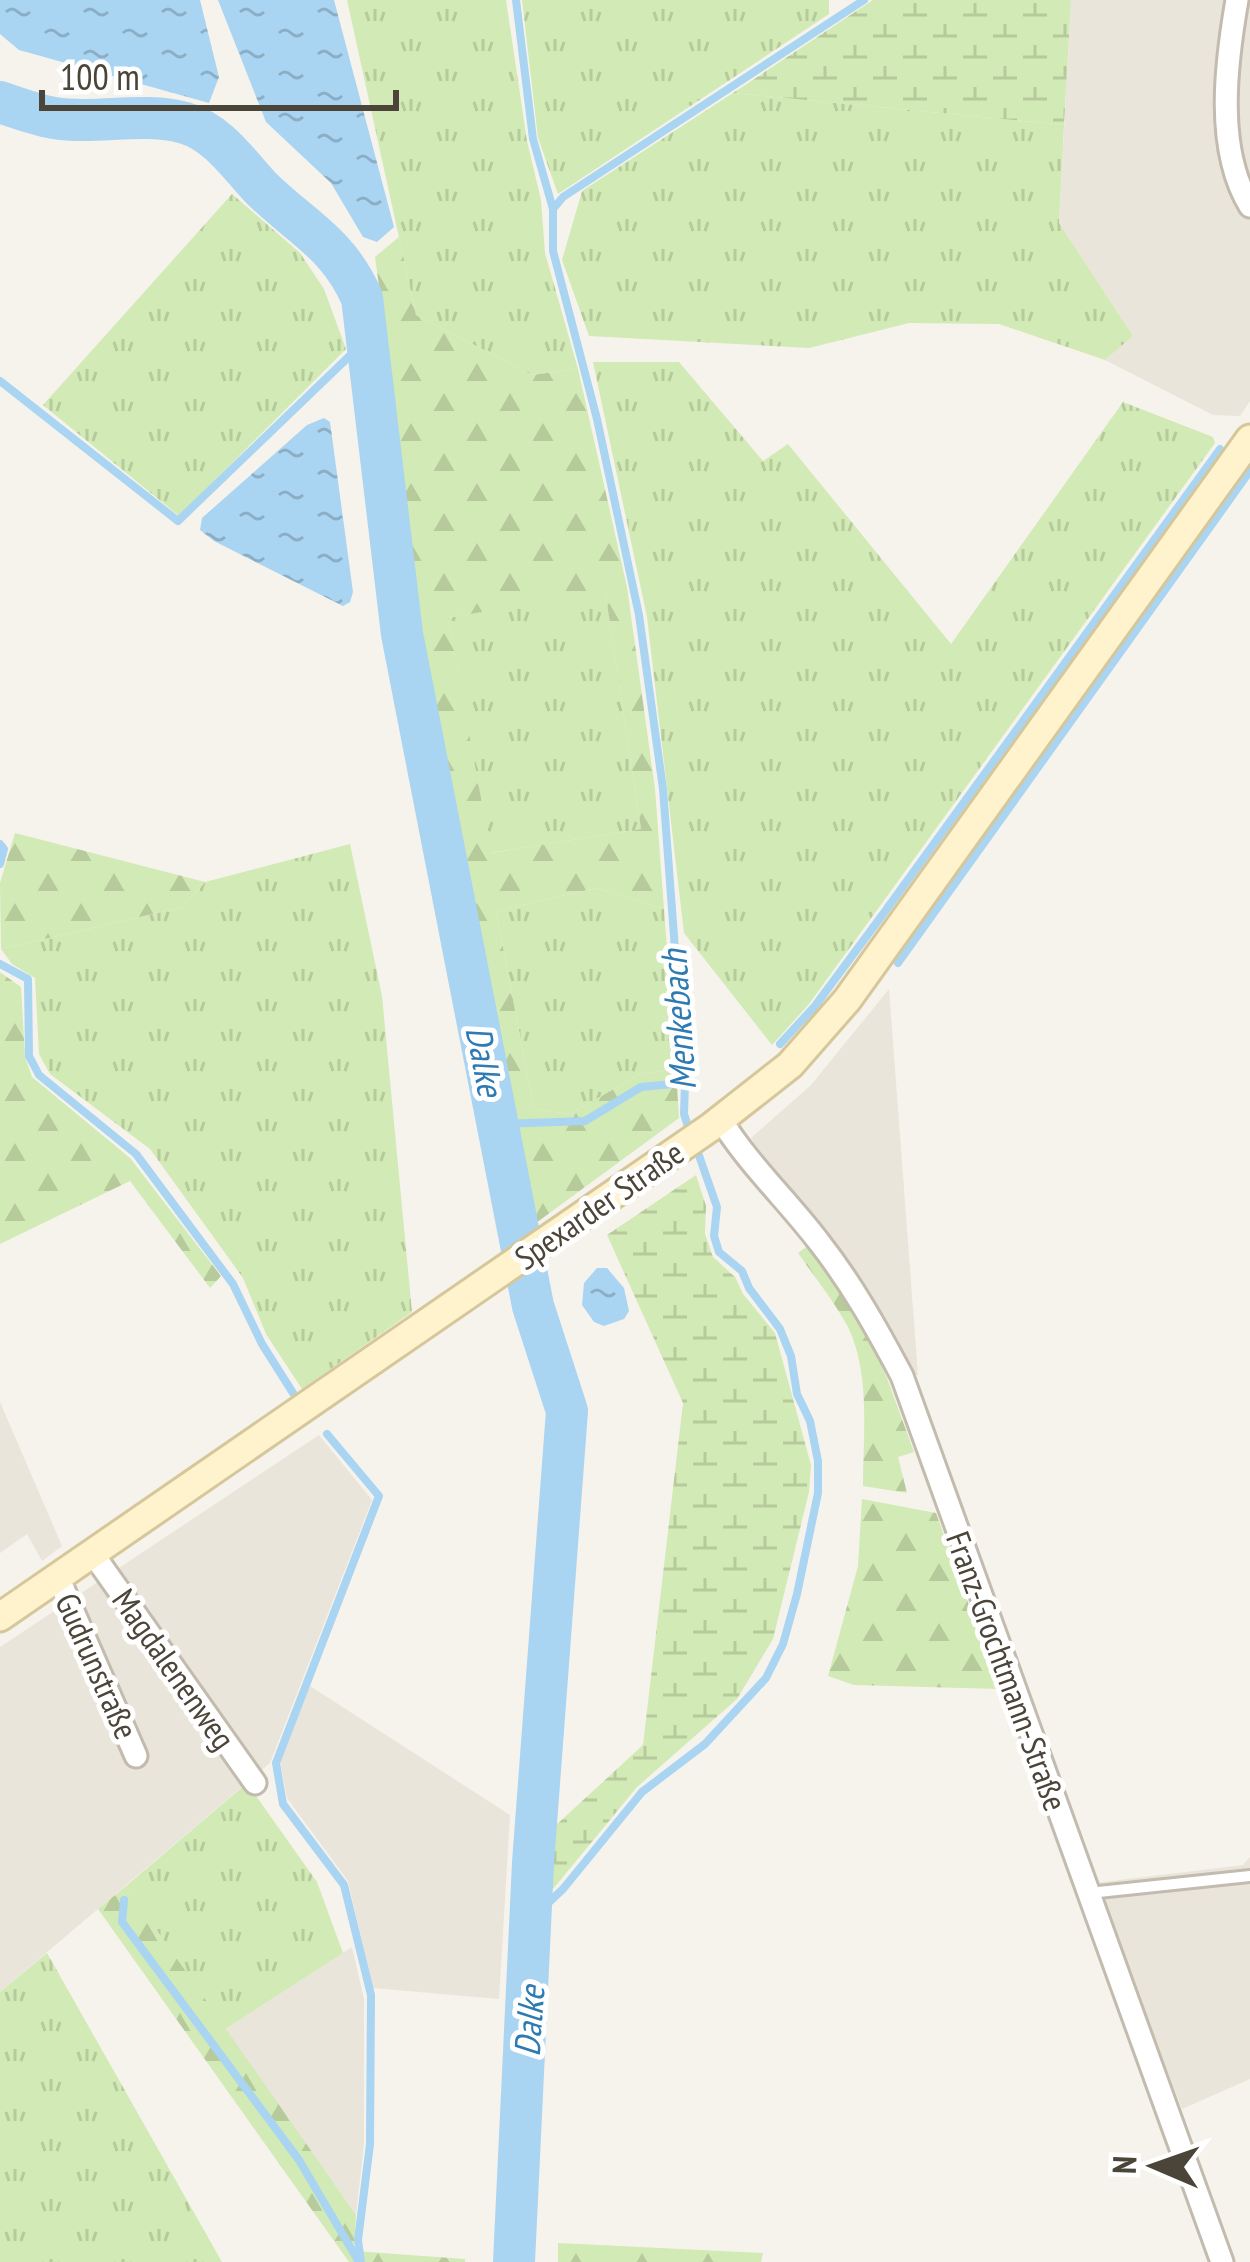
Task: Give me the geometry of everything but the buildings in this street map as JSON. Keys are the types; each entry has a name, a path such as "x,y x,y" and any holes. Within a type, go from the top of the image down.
{"main road":[{"name":"Spexarder Straße","path":"0,1617 676,1152 790,1064 847,1000 1250,439"}],"street":[{"path":"1237,0 1228,142 1250,206"},
{"name":"Franz-Grochtmann-Straße","path":"716,1123 817,1239 865,1306 902,1376 1222,2262"},
{"name":"Magdalenenweg","path":"93,1554 255,1783"},
{"name":"Gudrunstraße","path":"58,1577 136,1756"}],"lane":[{"path":"1086,1893 1250,1876"}],"shaded area":[{"path":"1071,0 1250,0 1250,401 1240,416 1213,415 1105,360 1133,336 1059,223"},
{"path":"889,989 918,1375 911,1375 751,1138 811,1085"},
{"path":"0,1402 62,1546 42,1561 27,1534 0,1553"},
{"path":"319,1435 372,1500 270,1763 0,1992 0,1647"},
{"path":"310,1686 510,1815 499,1999 373,1988 348,1881 287,1798 280,1761"},
{"path":"1250,1857 1250,2079 1182,2109 1095,1883 1243,1865"},
{"path":"352,1947 364,1999 364,2144 356,2215 224,2030"}],"green space":[{"path":"347,0 506,0 527,141 541,200 545,253 578,369 532,375 416,315"},
{"path":"522,0 829,0 829,14 558,194 538,138"},
{"path":"873,0 1071,0 1064,125 733,93"},
{"path":"733,93 1064,125 1059,223 1133,336 1105,360 999,324 909,323 809,348 589,336 562,260 582,191"},
{"path":"232,194 300,253 324,289 346,349 179,516 43,405"},
{"path":"399,237 416,315 532,375 578,369 627,587 655,789 664,909 596,888 496,911 534,1109 570,1114 640,1074 676,1069 679,1118 536,1223 413,625 379,382 387,345 375,257","holes":["605,590 641,829 491,853 448,618"]},
{"path":"593,362 679,362 763,461 788,444 951,644 1123,402 1213,437 1215,443 809,1004 772,1045 684,933 647,617"},
{"path":"605,589 641,829 490,853 448,618"},
{"path":"15,833 205,882 183,907 1,949 0,883"},
{"path":"350,844 382,996 412,1312 302,1389 266,1334 243,1278 150,1149 50,1074 39,1054 35,978 12,964 1,949 183,907 205,882"},
{"path":"596,888 664,909 676,1069 640,1074 570,1114 534,1109 496,911"},
{"path":"0,972 21,987 25,1057 32,1077 130,1158 221,1276 210,1288 130,1181 0,1244"},
{"path":"696,1175 713,1257 735,1277 775,1333 811,1465 809,1492 773,1639 737,1699 637,1787 544,1900 542,1838 643,1745 683,1403 607,1235"},
{"path":"809,1245 858,1314 887,1378 914,1452 898,1457 907,1493 863,1486 860,1363 847,1325 798,1253"},
{"path":"862,1499 936,1513 999,1689 854,1685 828,1676 858,1566"},
{"path":"247,1783 317,1882 343,1953 224,2030 126,1886"},
{"path":"126,1886 356,2215 354,2251 465,2262 349,2262 98,1909"},
{"path":"47,1953 222,2262 0,2262 0,1992"},
{"path":"558,2243 763,2253 761,2262 558,2262"}],"water":[{"path":"0,0 200,0 219,77 209,103 19,50 0,34"},
{"path":"218,0 334,0 394,227 377,242 363,237 331,183 266,122"},
{"path":"324,418 330,422 353,592 343,606 200,530 202,518 307,425"},
{"path":"597,1268 607,1268 624,1288 629,1311 624,1319 604,1326 594,1322 582,1305 584,1283"}],"waterway":[{"name":"Menkebach","path":"516,0 533,139 553,209 553,251 597,419 639,615 663,789 684,1114 690,1133"},
{"path":"553,209 563,197 864,0"},
{"name":"Dalke","path":"0,102 54,118 153,118 197,128 218,142 330,250 362,298 402,634 533,1306 567,1411 533,1863 514,2262"},
{"path":"0,381 178,521 362,344 370,344"},
{"path":"780,1044 815,1006 886,910 1220,449"},
{"path":"898,963 1250,471"},
{"path":"0,844 4,849 0,864"},
{"path":"0,964 28,979 29,1056 39,1075 136,1154 233,1284 293,1393"},
{"path":"499,1124 585,1121 641,1087 685,1083"},
{"name":"Menkebach","path":"531,1919 563,1889 642,1792 705,1744 766,1678 783,1644 797,1594 818,1493 810,1421 797,1394 791,1356 780,1329 742,1271 719,1252 714,1236 717,1207 696,1147"},
{"path":"327,1434 379,1496 276,1763 283,1804 344,1885 371,1995 370,2144 358,2240 361,2262"},
{"path":"124,1900 122,1922 299,2160 359,2262"}]}
